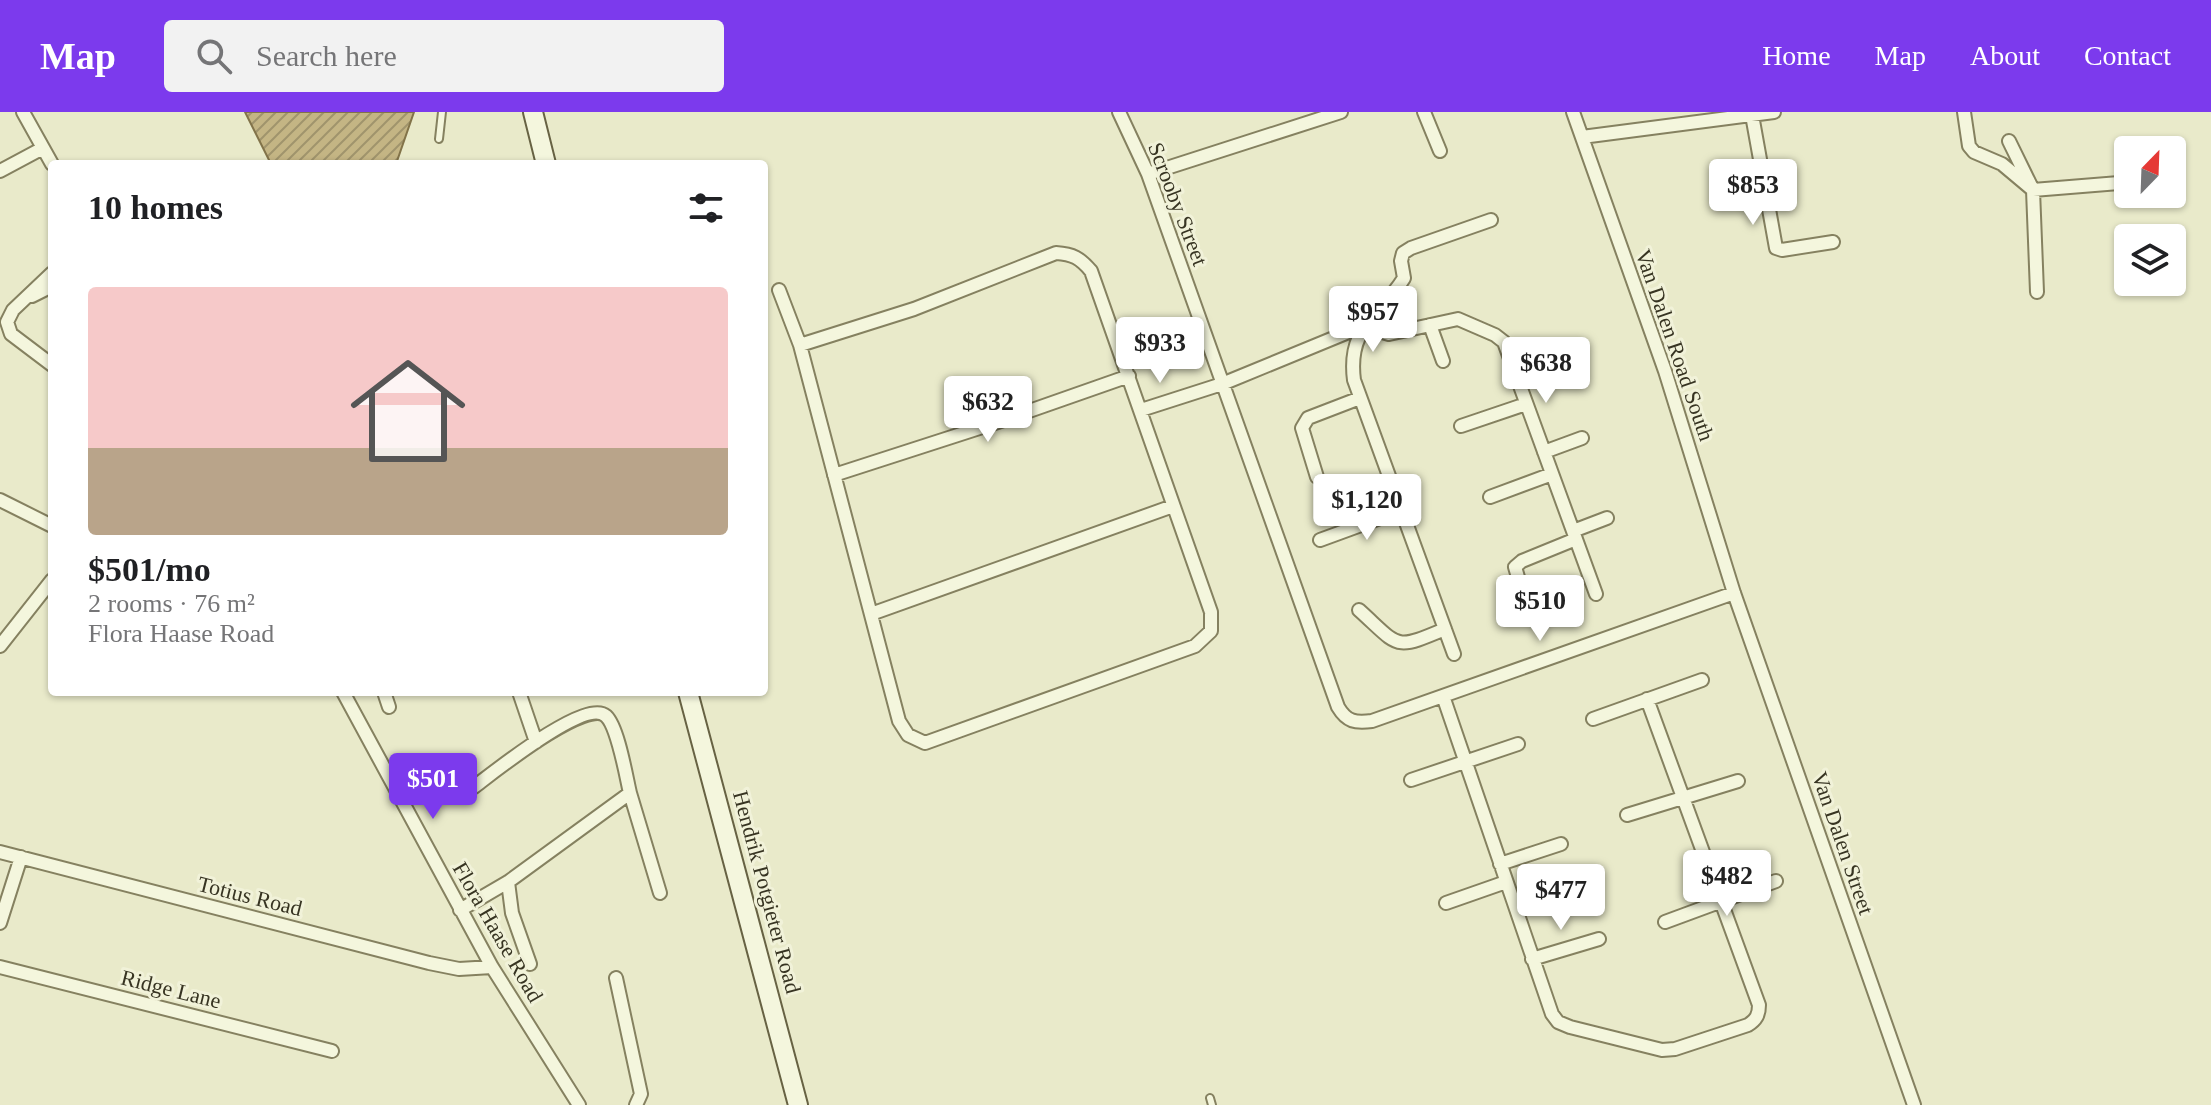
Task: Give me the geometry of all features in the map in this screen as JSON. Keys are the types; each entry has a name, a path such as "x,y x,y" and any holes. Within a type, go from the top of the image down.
{"main road":[{"path":"533,112 545,160"},
{"name":"Hendrik Potgieter Road","path":"689,696 798,1105"}],"street":[{"path":"23,112 50,160"},
{"name":"Scrooby Street","path":"1119,112 1148,174 1344,718 1356,723 1372,721 1443,696"},
{"path":"1148,174 1341,112"},
{"path":"1424,112 1440,151"},
{"name":"Van Dalen Road South","path":"1573,112 1665,371 1734,593"},
{"path":"1582,137 1774,112"},
{"path":"1964,112 1969,146 1974,152 2002,164 2033,190 2114,183"},
{"path":"1752,115 1776,248 1782,250 1833,242"},
{"path":"2009,141 2033,190 2037,292"},
{"path":"0,171 43,148"},
{"path":"1454,654 1360,398 1354,380 1353,359 1363,326 1402,282 1405,274 1401,257 1406,250 1491,220"},
{"path":"779,290 800,345 902,727 908,735 925,743 1195,646 1204,640 1213,623 1211,612 1091,271 1082,260 1070,254 1056,253 914,309 800,345"},
{"path":"48,277 9,317 7,329 48,362"},
{"path":"22,301 48,288"},
{"path":"1141,410 1222,384 1363,326 1389,334 1464,319 1504,342 1596,594"},
{"path":"1430,325 1443,361"},
{"path":"1514,372 1549,360"},
{"path":"834,475 1129,376"},
{"path":"1317,477 1303,424 1308,418 1360,398"},
{"path":"1461,426 1526,404"},
{"path":"1544,452 1582,438"},
{"path":"1490,497 1552,474"},
{"path":"0,500 48,524"},
{"path":"871,614 1173,506"},
{"path":"1320,540 1402,510"},
{"path":"1530,618 1515,567 1607,518"},
{"path":"0,646 48,585"},
{"path":"1647,699 1759,1005 1759,1014 1748,1025 1675,1049 1662,1050 1558,1022 1548,1005 1443,696 1734,593"},
{"name":"Van Dalen Street","path":"1734,593 1914,1105"},
{"path":"1359,610 1398,643 1410,643 1445,629"},
{"path":"1593,719 1702,680"},
{"name":"Flora Haase Road","path":"345,696 492,967 579,1105"},
{"path":"385,696 389,707"},
{"path":"520,696 536,742"},
{"path":"474,787 536,742 584,714 602,713 612,723 660,893"},
{"path":"1411,780 1518,744"},
{"path":"1627,815 1738,781"},
{"path":"460,910 508,882 630,793"},
{"path":"1500,864 1561,844"},
{"name":"Totius Road","path":"0,852 429,963 459,969 492,967"},
{"path":"0,923 21,857"},
{"path":"1665,922 1776,881"},
{"path":"508,882 512,913 530,964"},
{"path":"1446,903 1506,882"},
{"path":"1532,959 1599,939"},
{"name":"Ridge Lane","path":"0,967 332,1051"},
{"path":"616,978 641,1094 636,1105"}],"lane":[{"path":"439,139 442,112"}],"building":[{"path":"245,112 414,112 397,160 269,160"}]}
